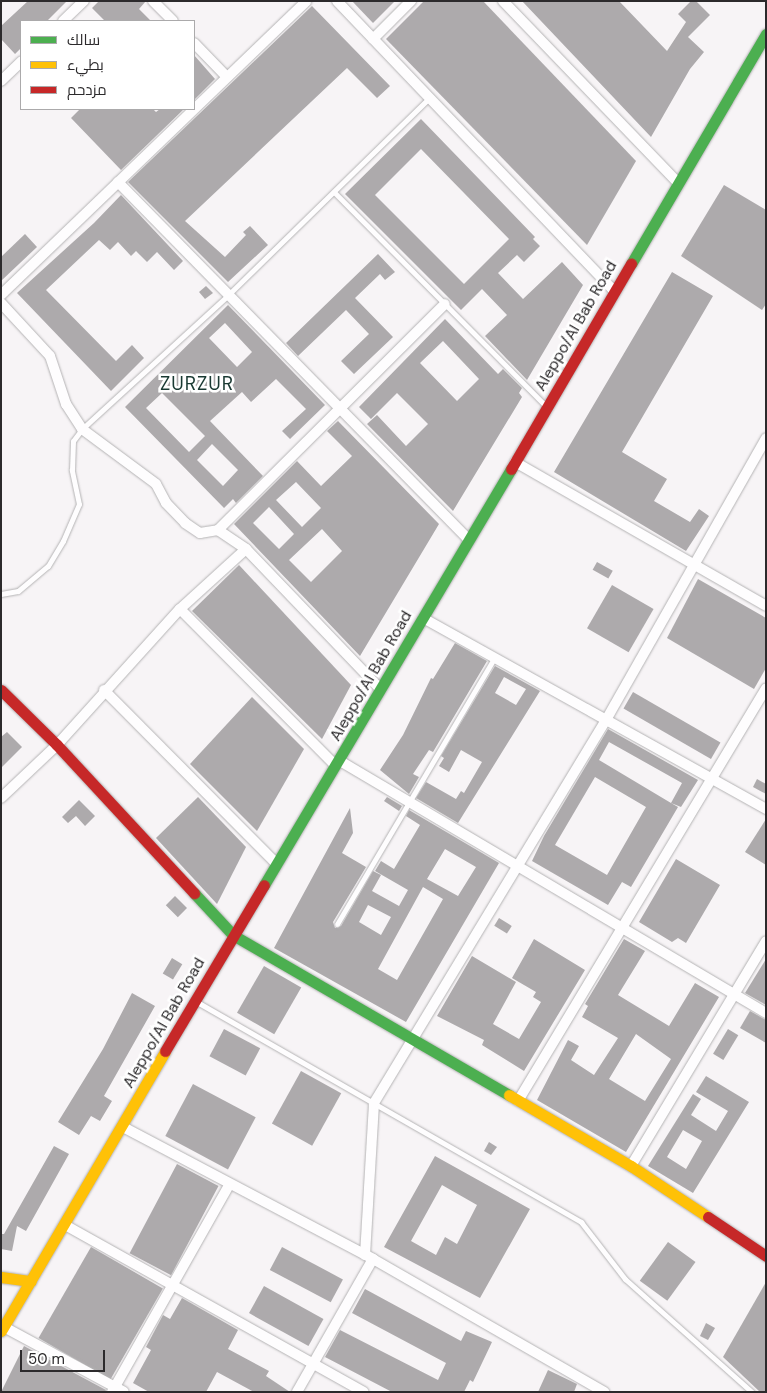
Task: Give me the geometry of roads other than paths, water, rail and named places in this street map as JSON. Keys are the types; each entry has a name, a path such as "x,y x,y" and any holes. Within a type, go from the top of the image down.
{"main road":[{"name":"Aleppo/Al Bab Road","path":"3,1329 766,34"},
{"path":"1,690 57,745 233,936 631,1166 766,1256"},
{"path":"1,1277 31,1281"}],"street":[{"path":"64,20 84,1"},
{"path":"153,1 172,20"},
{"path":"195,108 306,1"},
{"path":"337,1 615,292"},
{"path":"373,39 411,1"},
{"path":"503,1 678,183"},
{"path":"195,44 227,77"},
{"path":"1,81 20,63"},
{"path":"1,295 193,110"},
{"path":"118,182 469,540"},
{"path":"1,303 50,356 66,404 82,430 156,484 166,502 185,523 200,533 218,530 338,407 446,304"},
{"path":"297,1392 369,1257 374,1104 411,1039 606,720 766,438"},
{"path":"515,462 693,566 766,606"},
{"path":"218,530 246,549 381,690"},
{"path":"1,798 57,745 104,690 180,609 246,549"},
{"path":"180,609 338,763 409,802 766,1013"},
{"path":"423,618 766,809"},
{"path":"518,1101 623,929 710,778 766,689"},
{"path":"104,690 276,864"},
{"path":"631,1166 766,941"},
{"path":"123,1127 369,1257 604,1392"},
{"path":"3,1329 117,1390 172,1287 230,1185"},
{"path":"65,1224 172,1287 364,1392"}],"lane":[{"path":"1,594 18,591 48,566 63,541 79,504 72,470 73,441 82,430 228,294 429,98"},
{"path":"334,192 547,407"},
{"path":"338,924 494,658"},
{"path":"196,1001 581,1222 625,1279 752,1392"}],"district":[{"name":"ZURZUR","path":"197,384"}]}
